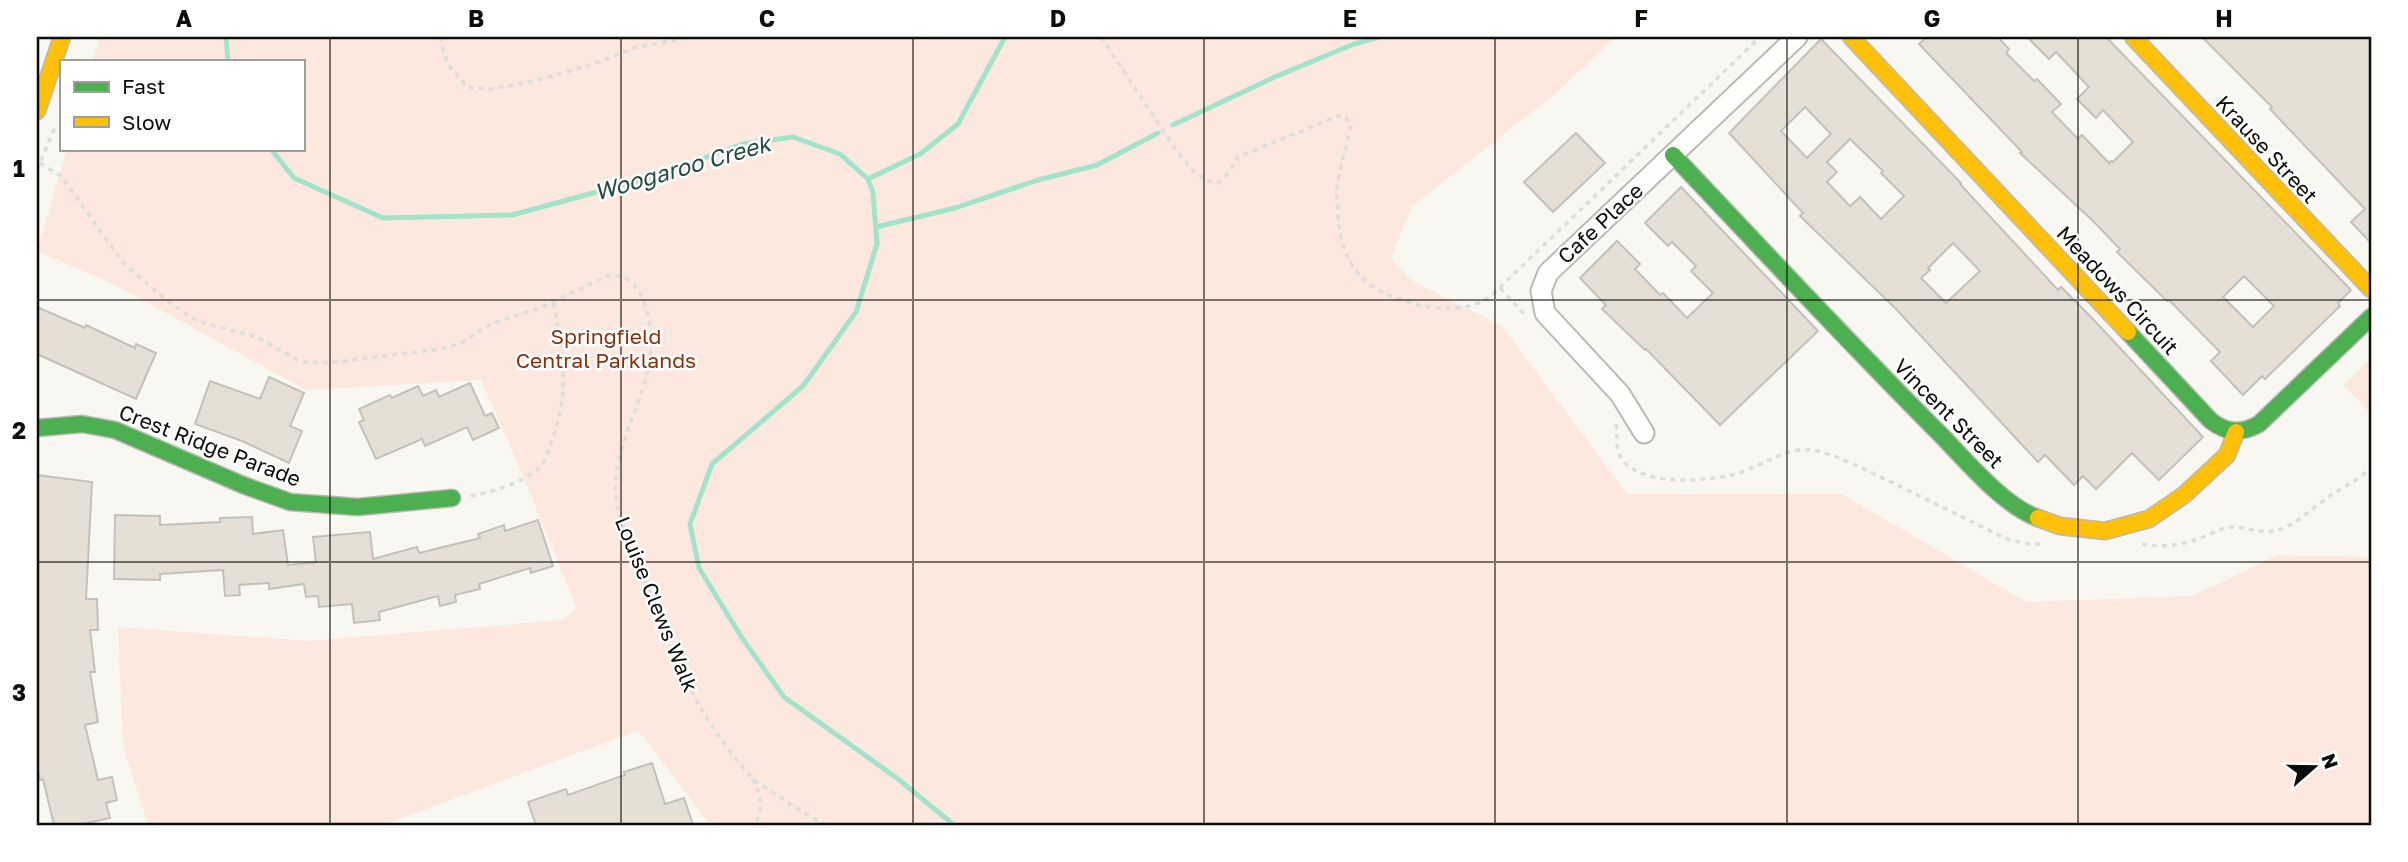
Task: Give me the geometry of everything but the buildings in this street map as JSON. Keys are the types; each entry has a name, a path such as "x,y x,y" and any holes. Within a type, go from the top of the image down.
{"street":[{"path":"37,111 62,37"},
{"name":"Cafe Place","path":"1644,433 1620,394 1545,313 1541,291 1548,273 1797,37"},
{"name":"Meadows Circuit","path":"1851,37 2211,421 2222,430 2236,432"},
{"name":"Krause Street","path":"2133,37 2371,289"},
{"name":"Vincent Street","path":"1673,155 1872,366 1989,483 2023,513 2060,526 2105,531 2149,519 2184,495 2227,455 2236,432"},
{"path":"2236,432 2247,432 2259,424 2371,317"},
{"name":"Crest Ridge Parade","path":"37,429 82,424 115,430 243,485 290,502 358,507 452,499"}],"path":[{"path":"440,37 447,63 467,87 493,89 587,66 637,47 692,37"},
{"path":"1101,37 1172,144 1192,170 1208,181 1218,183 1227,175 1238,157 1338,116 1349,120 1352,125 1337,189 1344,251 1354,271 1370,285 1393,298 1428,307 1450,309 1478,305 1500,288 1760,37"},
{"path":"37,170 56,123"},
{"name":"Louise Clews Walk","path":"38,164 61,176 124,264 169,302 197,321 257,337 301,362 329,363 439,349 459,344 491,324 553,301 607,276 616,274 637,287 647,308 652,335 649,369 617,469 615,492 618,508 664,629 693,694 716,732 751,778 805,814 827,825"},
{"path":"1500,288 1527,317"},
{"path":"452,499 512,484 542,466 557,426 565,379 563,351 553,301"},
{"path":"1614,418 1618,452 1626,464 1644,475 1670,480 1731,475 1785,453 1813,450 1851,463 2007,539 2029,544 2049,544"},
{"path":"2135,543 2169,546 2195,540 2224,528 2240,526 2271,532 2283,528 2353,484 2371,467"},
{"path":"751,778 761,794 760,815 755,825"}],"green space":[{"name":"Springfield Central Parklands","path":"100,37 1616,37 1554,95 1412,206 1391,258 1412,281 1502,326 1627,494 1842,494 2026,602 2193,596 2277,555 2364,557 2371,560 2371,825 710,825 637,731 383,825 148,825 123,746 118,627 308,641 564,620 576,607 481,380 306,390 113,284 37,251 67,150 304,150 304,60 93,60"},
{"path":"2371,358 2371,414 2344,385"}],"waterway":[{"name":"Woogaroo Creek","path":"226,37 228,60"},
{"path":"868,179 920,154 958,124 1005,37"},
{"path":"1173,125 1277,76 1354,44 1379,37"},
{"path":"876,227 955,208 1038,180 1097,165 1158,133"},
{"name":"Woogaroo Creek","path":"272,150 294,178 383,218 512,215 652,177 743,144 793,137 840,154 868,179 873,193 877,244 856,312 803,386 712,464 690,524 699,568 742,638 784,697 898,779 954,825"}],"traffic: fast":[{"path":"1673,155 1985,480 2011,503 2038,518"},
{"path":"2128,332 2211,421 2228,430 2240,431 2259,424 2371,317"},
{"path":"37,428 82,424 115,430 243,485 290,502 358,507 452,498"}],"traffic: slow":[{"path":"37,111 62,37"},
{"path":"1851,37 2128,332"},
{"path":"2133,37 2371,289"},
{"path":"2038,518 2060,526 2105,531 2149,519 2184,495 2227,455 2236,432"}]}
